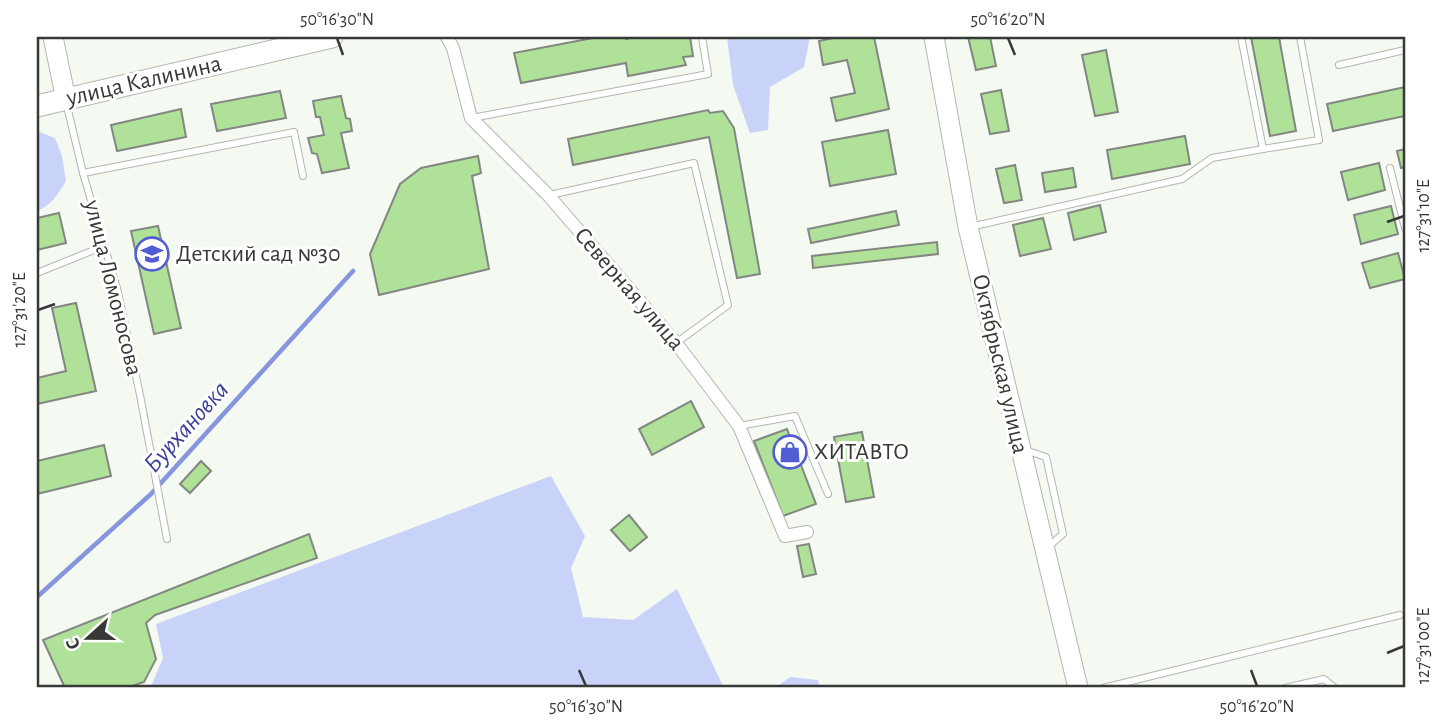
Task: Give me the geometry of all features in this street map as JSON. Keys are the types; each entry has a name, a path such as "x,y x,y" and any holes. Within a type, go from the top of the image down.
{"main road":[{"name":"улица Ломоносова","path":"53,37 66,100"},
{"name":"улица Калинина","path":"37,106 332,37"},
{"name":"Октябрьская улица","path":"934,37 968,227 1078,688"}],"street":[{"path":"447,37 453,48 471,118"},
{"name":"Северная улица","path":"471,118 548,195 676,342 739,426 785,536 807,532"}],"lane":[{"path":"471,118 708,74 702,37"},
{"path":"1241,37 1264,149"},
{"path":"968,227 1182,179 1212,158 1319,140 1300,37"},
{"path":"1339,65 1405,50"},
{"name":"улица Ломоносова","path":"66,100 83,173 118,292 167,540"},
{"path":"83,173 294,132 303,176"},
{"path":"548,195 694,163 728,305 676,342"},
{"path":"1390,168 1405,228"},
{"path":"37,273 104,246"},
{"path":"739,426 795,416 828,494"},
{"path":"1103,688 1400,615"},
{"path":"1285,688 1324,679 1335,688"}],"shaded area":[{"path":"727,37 810,37 804,67 770,87 768,130 750,133 733,85"},
{"path":"37,131 55,138 62,156 66,181 51,202 37,211"},
{"path":"551,476 585,536 571,568 583,617 633,620 677,589 724,688 143,688 152,684 163,658 156,624"},
{"path":"790,677 818,680 820,688 775,688"}],"building":[{"path":"598,37 690,37 693,56 683,57 686,65 628,76 626,63 521,83 514,53"},
{"path":"838,37 874,37 889,109 836,121 831,98 855,93 847,60 823,65 819,41"},
{"path":"968,37 990,37 996,66 976,70"},
{"path":"1251,37 1279,37 1296,131 1270,136"},
{"path":"1106,50 1118,112 1095,116 1082,55"},
{"path":"1405,87 1405,116 1333,131 1327,104"},
{"path":"1001,90 1009,131 990,134 981,94"},
{"path":"280,91 286,118 217,131 211,104"},
{"path":"341,96 352,131 341,133 349,168 322,173 317,154 312,153 308,138 324,135 313,101"},
{"path":"181,109 186,137 117,151 111,125"},
{"path":"708,110 710,113 723,111 734,128 760,274 737,278 709,137 573,165 568,139"},
{"path":"888,130 896,174 830,186 822,142"},
{"path":"1185,136 1190,164 1112,179 1107,150"},
{"path":"1405,149 1405,167 1401,168 1397,151"},
{"path":"478,156 481,173 472,176 489,269 379,295 370,254 400,184 421,168"},
{"path":"1379,163 1385,190 1348,200 1341,172"},
{"path":"1015,165 1022,200 1004,203 996,169"},
{"path":"1073,168 1076,187 1045,192 1042,173"},
{"path":"1100,205 1106,232 1074,240 1068,213"},
{"path":"1391,206 1398,234 1361,244 1354,215"},
{"path":"896,211 899,225 811,243 808,229"},
{"path":"59,213 66,243 37,250 37,218"},
{"path":"1043,218 1051,249 1020,256 1013,225"},
{"path":"158,226 181,328 154,334 131,231"},
{"path":"937,242 938,254 813,268 812,256"},
{"path":"1398,253 1405,279 1370,288 1362,263"},
{"path":"76,303 96,391 37,404 37,378 66,371 52,308"},
{"path":"691,401 704,427 652,455 639,429"},
{"path":"787,429 816,504 783,516 754,441"},
{"path":"862,432 874,497 846,502 834,437"},
{"path":"104,445 111,476 37,494 37,461"},
{"path":"201,461 211,471 190,493 180,484"},
{"path":"629,515 647,537 630,551 611,530"},
{"path":"309,534 317,558 155,615 146,623 156,659 144,682 126,688 65,688 43,640"},
{"path":"809,544 816,574 803,577 797,546"}],"waterway":[{"name":"Бурхановка","path":"37,597 151,494 353,271"}],"place":[{"name":"Детский сад №30","path":"152,254"},
{"name":"ХИТАВТО","path":"790,452"}]}
